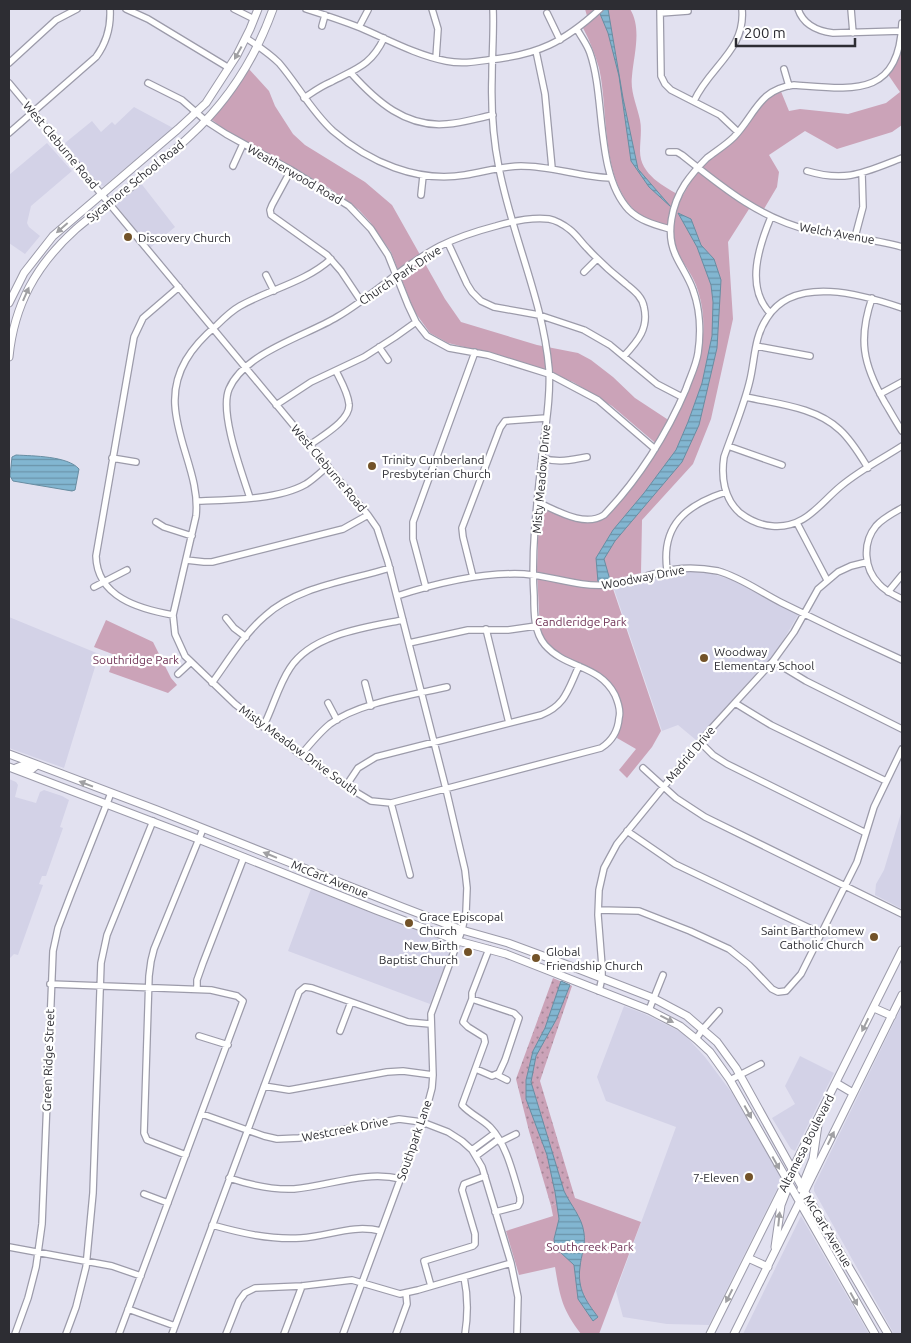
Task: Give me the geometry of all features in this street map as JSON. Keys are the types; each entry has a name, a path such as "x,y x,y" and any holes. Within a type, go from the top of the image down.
{"main road":[{"name":"Sycamore School Road","path":"9,304 24,273 53,236 197,112 206,102 246,38 258,9"},
{"name":"Sycamore School Road","path":"9,357 13,330 19,311 29,286 44,262 77,229 192,135 206,120 232,88 257,46 273,9"},
{"name":"McCart Avenue","path":"9,754 462,930 522,948 602,978 653,998 687,1016 725,1051 888,1334"},
{"path":"11,768 21,766 32,769 37,765"},
{"name":"McCart Avenue","path":"11,768 198,838 458,941 517,959 649,1010 680,1026 710,1052 730,1080 874,1334"},
{"path":"32,776 37,771 49,774 54,771"},
{"path":"376,910 381,899"},
{"path":"517,959 522,948"},
{"name":"Altamesa Boulevard","path":"710,1334 788,1183 793,1169 902,950"},
{"name":"Altamesa Boulevard","path":"734,1334 800,1202 804,1189 902,996"},
{"path":"874,1008 892,1016"},
{"path":"836,1083 854,1093"},
{"path":"804,1189 814,1158 819,1118"},
{"path":"784,1153 794,1156 802,1151"},
{"path":"774,1255 781,1205 788,1183"},
{"path":"748,1258 768,1267"},
{"path":"840,1273 851,1268"}],"street":[{"path":"9,63 56,20 77,9"},
{"path":"9,133 96,56 106,41 111,18 110,9"},
{"path":"126,9 148,19 229,68"},
{"path":"234,9 254,19"},
{"path":"306,9 359,27 408,49 436,58 463,63 501,60 536,52 577,30 600,9"},
{"path":"432,9 438,29 436,58"},
{"name":"Misty Meadow Drive","path":"446,789 589,752 607,744 615,734 620,710 617,699 604,678 556,654 540,638 536,626 534,576 537,502 549,374 539,315 512,221 499,167 492,115 493,9"},
{"path":"694,101 708,77 736,43 740,33 742,9"},
{"path":"798,9 803,18 816,29 833,33 902,31"},
{"path":"851,9 853,33"},
{"path":"359,27 368,10"},
{"path":"688,11 660,11 661,76 671,90 720,115 738,132"},
{"path":"547,13 560,40"},
{"path":"322,26 325,15"},
{"path":"537,502 571,516 586,520 598,519 610,508 655,450 682,397 694,370 698,355 698,312 693,288 672,246 670,229 679,196 684,186 698,168 738,132 764,97 778,88 789,86 851,88 875,81 883,75 894,61 901,39 902,23"},
{"path":"577,30 590,53 596,77 611,178 617,191 630,210 648,222 670,229"},
{"path":"246,38 280,65 304,98 332,130 369,157 394,168 423,176 448,177 499,167 537,166 594,177 611,178"},
{"path":"304,98 351,73 369,61 384,38"},
{"path":"536,52 545,94 552,168"},
{"path":"784,69 789,86"},
{"path":"351,73 378,100 400,116 419,122 447,124 492,115"},
{"name":"West Cleburne Road","path":"9,83 328,466 377,528 384,544 465,870 467,901 458,941"},
{"name":"Weatherwood Road","path":"148,83 182,100 226,134 338,198 359,216 371,229 388,254 416,322 422,331 435,341 449,348 488,355 549,374 598,400 655,450"},
{"path":"233,166 244,144"},
{"name":"Welch Avenue","path":"669,152 676,152 682,155 739,199 771,217 810,230 882,241 902,247"},
{"path":"807,171 838,177 862,173 902,158"},
{"path":"291,170 272,205 271,215 331,259 361,301"},
{"path":"855,237 863,207 862,173"},
{"path":"421,195 423,176"},
{"path":"770,313 760,299 756,281 760,246 771,217"},
{"name":"Church Park Drive","path":"250,498 226,410 227,394 238,375 282,343 326,323 361,301 422,257 448,243 475,232 512,221 542,219 555,221 568,227 597,259 641,298 644,304 646,314 642,335 624,356"},
{"path":"448,243 467,284 481,301 494,307 539,315 584,330 610,345 652,381 682,397"},
{"name":"Misty Meadow Drive South","path":"331,259 309,275 241,306 213,328 196,345 185,360 177,381 175,407 180,436 198,501 192,536 173,616 173,625 178,642 191,662 212,683 263,727 346,786 371,801 391,803 446,789"},
{"path":"584,272 597,259"},
{"path":"266,275 274,291"},
{"path":"173,616 137,606 111,592 103,582 97,568 96,556 134,337 144,318 179,288"},
{"path":"902,308 854,294 818,292 794,296 781,303 770,313 759,332 746,397 728,446 723,467 726,492 738,510 752,521 776,526 797,523 807,517 842,485 902,446"},
{"path":"872,298 866,320 864,346 866,361 880,394 902,431"},
{"path":"276,404 311,382 379,348 416,322"},
{"path":"756,346 810,356"},
{"path":"379,348 388,360"},
{"path":"426,588 413,539 413,522 475,352"},
{"path":"310,445 343,419 349,410 349,402 336,371"},
{"path":"880,394 902,382"},
{"path":"746,397 812,413 830,422 850,441 868,468"},
{"path":"473,577 462,528 500,428 505,421 546,418"},
{"path":"728,446 782,466"},
{"path":"542,458 550,461 564,461 587,457"},
{"path":"112,458 136,462"},
{"path":"198,501 250,498 277,493 301,486 328,466"},
{"path":"667,570 668,538 682,514 698,503 726,492"},
{"path":"902,508 882,521 872,532 867,545 867,562 874,578 888,592 902,600"},
{"path":"186,560 212,562 316,536 352,525 368,515"},
{"path":"156,522 164,527 192,536"},
{"path":"797,523 827,580"},
{"name":"Madrid Drive","path":"599,991 602,978 599,890 604,868 617,844 700,742 773,661 794,632 814,594 827,580 845,568 867,562"},
{"path":"212,683 264,616 293,598 324,586 390,568"},
{"name":"Woodway Drive","path":"397,596 473,577 523,574 590,586 608,585 667,570 692,568 720,572 738,579 803,614 902,660"},
{"path":"94,587 126,570"},
{"path":"888,592 902,575"},
{"path":"226,618 234,628 246,637"},
{"path":"263,727 289,669 306,650 324,641 348,633 403,620"},
{"path":"409,643 448,633 486,629 508,630 536,626"},
{"path":"486,629 509,723"},
{"path":"773,661 806,681 902,729"},
{"path":"178,674 191,662"},
{"path":"346,786 358,768 376,758 541,715 557,706 565,695 579,666"},
{"path":"365,683 371,706"},
{"path":"302,755 323,730 337,720 371,706 447,687"},
{"path":"328,703 337,720"},
{"path":"734,703 771,725 886,781"},
{"path":"700,742 713,755 727,764 866,833"},
{"path":"599,910 630,910 647,913 720,944 749,965 772,989 778,992 786,991 797,980 846,886 857,862 874,807 902,749"},
{"path":"643,768 688,807 705,817 902,914"},
{"name":"Green Ridge Street","path":"15,1334 28,1298 38,1252 43,1209 50,984 53,951 58,928 111,794"},
{"path":"391,803 410,875"},
{"path":"66,1334 79,1298 87,1261 94,1193 101,963 106,940 153,821"},
{"path":"186,1155 147,1140 144,1133 149,988 151,960 154,949 203,829"},
{"path":"627,831 675,864 822,934"},
{"path":"197,989 197,980 203,963 244,857"},
{"name":"Southpark Lane","path":"343,1334 422,1122 432,1088 431,1014 458,941"},
{"path":"489,949 463,1022 480,1033 485,1039 462,1105 487,1124 494,1133 499,1140 512,1171 520,1202 518,1206 495,1212"},
{"path":"649,1010 663,975"},
{"path":"50,984 197,989 226,992 243,1001 119,1334"},
{"path":"172,1334 299,992 305,988 312,988 408,1022 430,1024"},
{"path":"472,999 514,1013 519,1018 505,1060 497,1075"},
{"path":"340,1031 350,1002"},
{"path":"696,1039 719,1011"},
{"path":"199,1036 228,1045"},
{"path":"730,1080 761,1064"},
{"path":"476,1069 507,1080"},
{"path":"264,1086 289,1090 387,1072 433,1075"},
{"name":"Westcreek Drive","path":"202,1114 247,1131 284,1139 300,1138 399,1118 422,1122 456,1137 472,1150 485,1176 512,1263 518,1297 517,1334"},
{"path":"472,1150 494,1133"},
{"path":"476,1156 499,1140 516,1134"},
{"path":"229,1178 251,1185 282,1189 295,1189 375,1176 390,1176 401,1179"},
{"path":"431,1286 424,1261 476,1244 475,1234 462,1190 464,1184 485,1176"},
{"path":"144,1194 168,1203"},
{"path":"212,1225 246,1234 291,1238 317,1236 358,1228 381,1231"},
{"path":"9,1247 112,1266 141,1276"},
{"path":"226,1334 239,1301 251,1289 265,1286 302,1286 347,1280 400,1294 512,1263"},
{"path":"464,1277 468,1318 465,1334"},
{"path":"284,1334 302,1286"},
{"path":"396,1334 407,1304 406,1293"},
{"path":"128,1309 175,1326"}],"shaded area":[{"path":"134,107 173,128 104,186 99,185 65,143 92,121 101,132 112,122 115,125"},
{"path":"47,143 72,171 31,206 27,223 40,236 25,254 9,243 9,175"},
{"path":"140,182 175,227 150,248 116,205 116,202"},
{"name":"Woodway Elementary School","path":"687,571 706,572 736,581 798,615 777,651 696,740 678,725 662,731 614,589 668,574"},
{"path":"9,617 99,654 64,768 9,748"},
{"path":"9,779 18,785 15,797 36,803 40,792 44,790 69,800 60,827 63,828 46,876 42,876 39,884 43,885 18,955 14,954 9,959"},
{"path":"902,810 902,909 875,895 876,884 884,870"},
{"path":"311,889 453,944 430,1004 288,951"},
{"path":"624,1006 683,1033 705,1057 732,1093 782,1179 709,1325 667,1324 623,1317 616,1291 676,1127 606,1101 597,1077"},
{"path":"902,1006 902,1334 894,1334 814,1191 814,1186"},
{"path":"800,1056 834,1073 795,1151 791,1149 772,1118 795,1104 785,1086"},
{"path":"801,1216 869,1334 743,1334"}],"green space":[{"name":"Candleridge Park","path":"585,9 630,9 634,16 636,33 632,82 641,124 641,159 644,167 654,179 682,197 694,176 705,163 737,135 762,101 780,89 789,111 800,109 848,114 886,103 900,92 887,73 894,66 902,49 902,125 892,132 837,149 805,131 769,155 779,172 777,187 761,214 749,209 728,242 733,319 711,419 693,464 642,520 641,573 610,580 661,731 652,747 627,778 619,770 636,749 617,738 622,718 616,692 602,676 557,654 548,646 540,632 537,570 539,514 540,510 544,509 584,521 603,517 615,506 660,447 612,406 573,382 501,356 448,343 430,333 414,311 391,252 359,210 329,188 225,130 211,119 248,68 269,91 275,106 293,134 305,145 365,182 392,205 445,299 461,322 537,345 578,353 591,360 613,377 635,398 673,423 695,373 700,356 703,339 701,304 694,280 675,246 673,229 650,221 638,213 626,200 617,183 608,145 599,68 583,28 587,16"},
{"name":"Southridge Park","path":"106,620 153,642 171,678 177,685 168,693 109,672 115,655 94,647"},
{"path":"553,978 572,986 540,1081 575,1198 567,1198 551,1206 516,1079"},
{"name":"Southcreek Park","path":"567,1198 575,1198 641,1222 599,1334 581,1334 575,1325 563,1302 558,1287 555,1267 519,1275 506,1231 553,1216 551,1206"}],"water":[{"path":"598,9 608,9 623,98 638,169 671,207 649,187 631,161 619,76 608,33"},
{"path":"678,213 691,219 701,245 714,259 721,280 717,348 699,425 682,462 615,541 604,559 610,580 598,582 596,558 613,530 676,450 702,383 712,336 713,302 711,285 697,247"},
{"path":"16,455 59,459 74,465 79,469 75,490 13,481 10,476 12,457"},
{"path":"561,981 570,985 556,1020 536,1056 531,1082 564,1191 583,1227 584,1242 579,1275 583,1294 598,1317 593,1321 578,1299 574,1265 560,1252 556,1252 554,1239 559,1219 555,1192 547,1155 526,1099 526,1080 533,1051 545,1028"}],"place":[{"name":"Discovery Church","path":"128,237"},
{"name":"Trinity Cumberland Presbyterian Church","path":"372,466"},
{"name":"Woodway Elementary School","path":"704,658"},
{"name":"Grace Episcopal Church","path":"409,923"},
{"name":"Saint Bartholomew Catholic Church","path":"874,937"},
{"name":"New Birth Baptist Church","path":"468,952"},
{"name":"Global Friendship Church","path":"536,958"},
{"name":"7-Eleven","path":"749,1177"}]}
